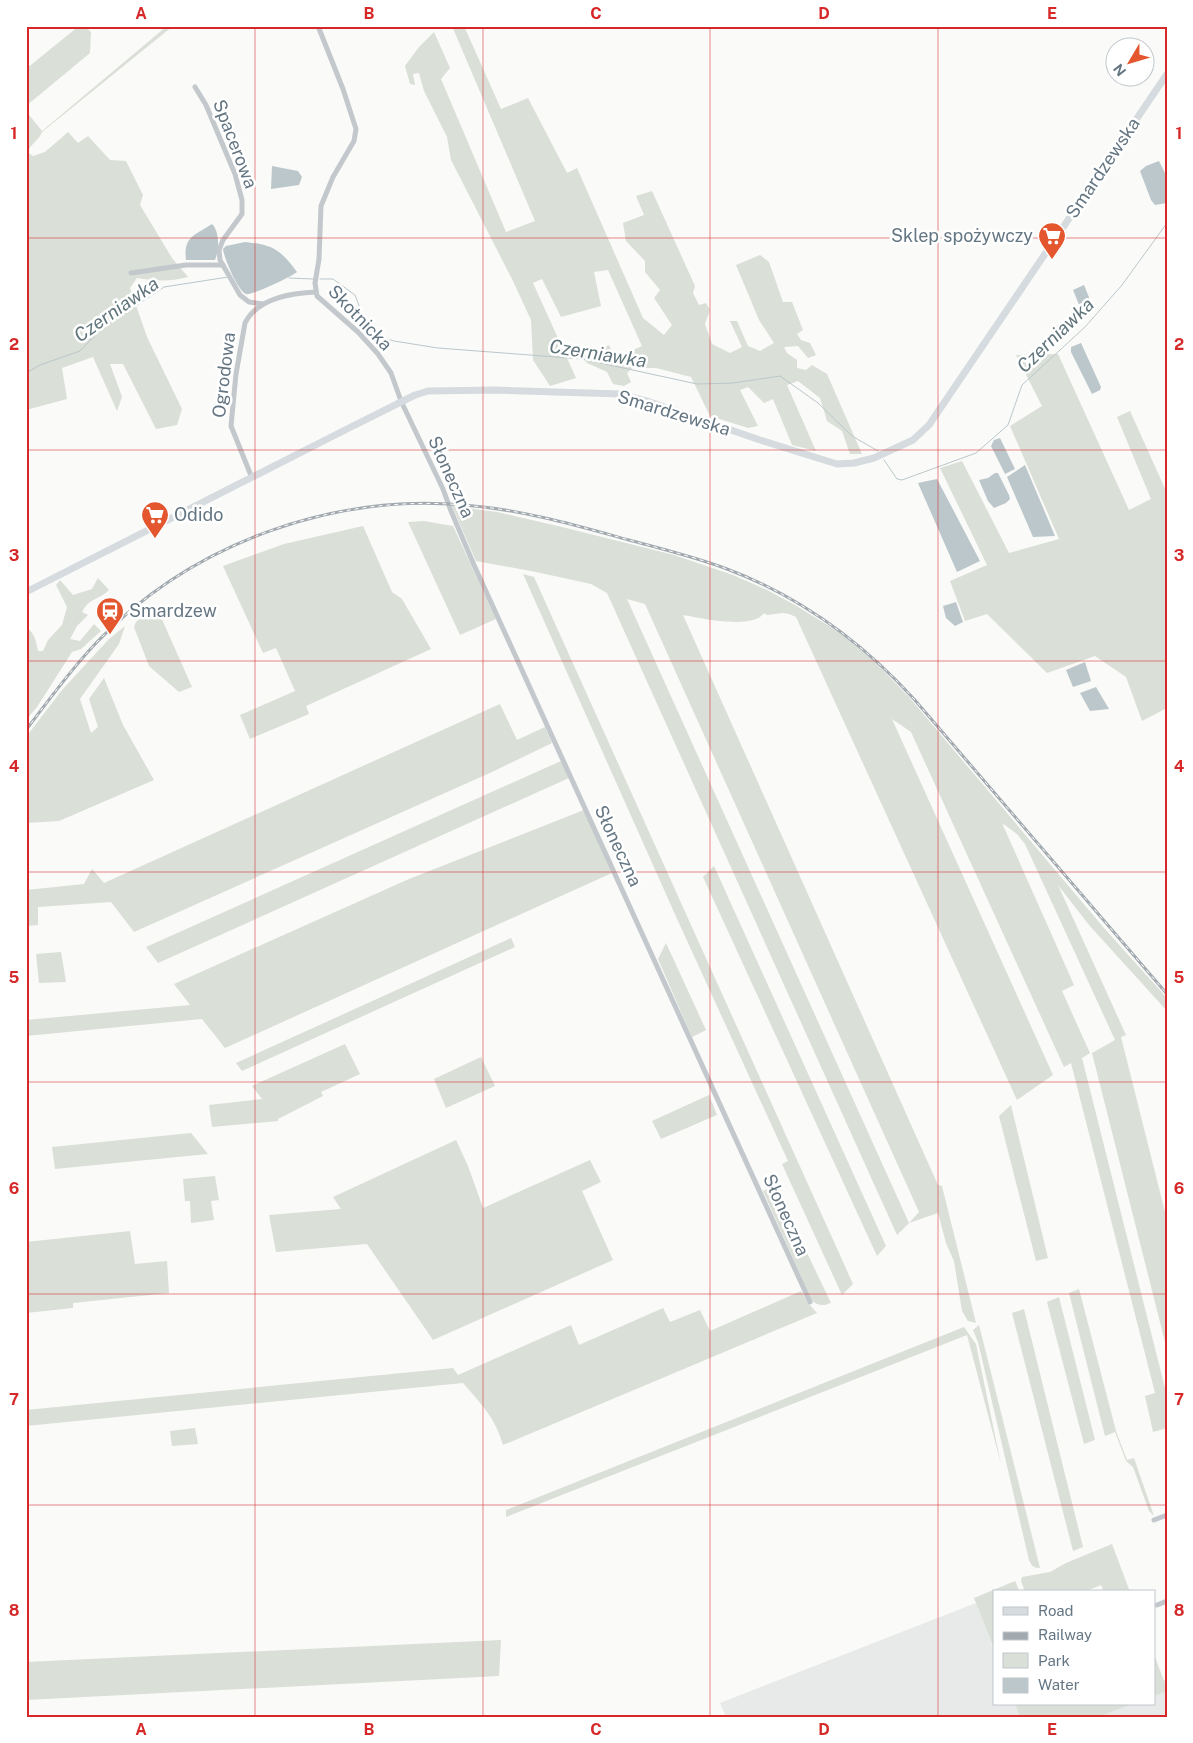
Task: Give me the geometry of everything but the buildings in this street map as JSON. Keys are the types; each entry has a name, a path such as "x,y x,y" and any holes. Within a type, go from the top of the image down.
{"street":[{"name":"Skotnicka","path":"318,26 343,89 354,120 356,133 354,141 333,177 321,206 316,292 320,299 349,322 378,354 391,373 401,401"},
{"name":"Smardzewska","path":"26,592 422,392 442,389 620,394 650,402 830,462 846,464 865,462 874,458 913,440 929,426 1167,74"},
{"name":"Spacerowa","path":"196,87 206,105 232,166 242,200 242,214 221,245 219,256 223,265"},
{"path":"131,274 186,265 223,265 240,295 249,302 263,304"},
{"name":"Ogrodowa","path":"252,478 231,426 236,374 244,323 248,316 263,304 299,293 316,292"},
{"name":"Słoneczna","path":"401,401 443,488 474,565 810,1302"},
{"path":"1154,1520 1167,1515"},
{"path":"1157,1605 1167,1601"}],"shaded area":[{"path":"976,1603 993,1647 993,1706 1016,1706 1020,1717 726,1717 720,1703"},
{"path":"1167,1679 1167,1717 1069,1717 1097,1706 1156,1706 1156,1683"}],"green space":[{"path":"79,26 85,26 91,32 90,53 26,106 26,69"},
{"path":"167,26 173,26 42,132 27,152 33,156 45,152 68,132 78,143 88,136 110,160 126,161 143,195 140,205 172,258 188,277 162,281 137,278 130,288 147,337 182,409 177,425 156,429 123,364 110,364 122,397 117,411 93,357 62,368 67,399 26,410 26,111 42,131"},
{"path":"452,26 464,26 501,109 528,98 567,173 577,168 643,318 664,335 672,325 654,298 660,290 645,272 645,261 626,241 623,223 644,215 636,196 652,191 695,286 693,293 699,305 706,303 710,310 705,324 712,344 730,353 742,347 730,321 737,321 748,346 760,351 774,343 759,320 736,265 760,255 769,262 783,302 792,302 803,330 797,334 801,340 810,343 816,355 808,358 798,346 784,347 787,353 797,360 797,368 806,370 812,365 827,374 862,454 850,454 842,431 827,421 820,398 798,381 787,385 816,451 792,445 773,399 764,403 748,387 740,390 758,426 748,428 710,416 691,377 636,365 627,373 631,382 624,386 613,384 607,372 587,363 581,356 609,345 615,358 642,346 608,270 594,272 601,306 561,317 542,279 533,283 576,378 550,386 533,360 531,320 451,160 447,137 424,91 419,73 413,74 415,85 410,84 405,66 419,47 434,32 450,68 441,79 506,232 535,221"},
{"path":"1058,354 1129,510 1151,499 1117,417 1130,411 1167,493 1167,708 1142,721 1126,677 1095,656 1047,673 987,614 965,621 950,581 987,565 940,468 962,461 1009,553 1059,539 1010,426 1042,406 1016,355"},
{"path":"452,506 497,512 674,555 733,575 767,590 842,634 874,661 909,697 1104,928 1167,998 1167,1011 1089,925 1058,885 1126,1035 1121,1037 1167,1220 1167,1350 1092,1053 1115,1040 1025,844 1017,834 1002,823 1074,985 1062,991 1090,1053 1082,1058 1167,1396 1167,1428 1153,1432 1145,1396 1155,1393 1071,1063 1064,1067 911,732 892,719 1053,1075 1017,1100 796,617 783,613 767,615 764,613 758,618 749,621 726,622 683,615 938,1185 942,1186 976,1323 968,1321 962,1311 954,1261 946,1243 938,1213 909,1223 897,1235 607,593 591,584 476,561","holes":["627,599 645,604 919,1212 909,1223"]},
{"path":"424,521 453,526 496,619 460,635 408,522"},
{"path":"363,526 392,592 402,599 431,649 306,706 309,714 250,739 240,715 295,691 276,648 263,653 223,566 284,544"},
{"path":"523,574 534,577 853,1284 842,1295 782,1164 788,1161 678,921"},
{"path":"98,578 109,590 85,607 82,612 88,615 77,626 70,639 80,641 94,624 101,631 81,649 72,652 37,707 26,720 26,628 33,635 38,651 43,651 48,640 62,625 67,607 56,585 60,580 73,595 92,589"},
{"path":"156,606 192,687 179,692 149,666 134,627 136,622"},
{"path":"125,626 119,644 80,699 91,733 98,727 89,699 104,678 123,725 154,780 59,821 26,823 26,737 62,690 109,639"},
{"path":"500,704 517,740 545,727 552,743 492,772 134,932 111,902 38,907 38,925 26,926 26,890 84,884 92,869 104,883"},
{"path":"561,761 569,778 158,963 146,947"},
{"path":"584,810 612,873 225,1048 202,1019 26,1036 26,1020 190,1005 174,984 409,879"},
{"path":"714,866 886,1246 877,1256 703,877"},
{"path":"511,938 515,947 242,1071 236,1063"},
{"path":"666,943 706,1030 692,1037 658,959"},
{"path":"61,952 66,982 39,983 36,954"},
{"path":"345,1044 360,1074 321,1092 323,1096 278,1119 278,1121 212,1127 209,1105 262,1099 252,1086"},
{"path":"481,1057 495,1086 446,1108 434,1079"},
{"path":"709,1095 717,1115 661,1139 652,1121"},
{"path":"1011,1105 1048,1258 1036,1261 999,1116"},
{"path":"191,1133 208,1154 55,1169 52,1147"},
{"path":"456,1140 468,1166 483,1208 590,1160 601,1182 582,1191 613,1260 433,1340 367,1244 276,1252 269,1215 341,1209 333,1197"},
{"path":"215,1176 219,1200 211,1201 214,1220 191,1223 190,1201 185,1201 183,1179"},
{"path":"775,1186 831,1303 821,1305 812,1301 763,1191"},
{"path":"130,1231 135,1264 167,1261 169,1293 73,1303 73,1308 26,1313 26,1242"},
{"path":"1079,1289 1116,1431 1127,1460 1134,1458 1154,1516 1149,1511 1133,1467 1126,1461 1115,1432 1105,1436 1069,1293"},
{"path":"801,1291 817,1313 503,1445 492,1419 463,1383 26,1426 26,1410 453,1368 458,1375 571,1325 579,1345 663,1308 670,1322 700,1310 710,1331"},
{"path":"1059,1297 1095,1440 1084,1444 1047,1302"},
{"path":"1024,1309 1083,1547 1073,1551 1012,1313"},
{"path":"979,1325 1040,1568 1033,1566 1029,1560 978,1342 973,1330"},
{"path":"964,1327 976,1344 1001,1464 967,1335 506,1517 506,1510"},
{"path":"195,1428 198,1444 172,1446 170,1431"},
{"path":"1112,1544 1129,1590 1103,1590 1101,1585 1089,1590 1024,1590 1021,1581 1022,1577 1050,1572 1066,1563"},
{"path":"1015,1581 1019,1590 993,1590"},
{"path":"993,1590 993,1646 974,1598"},
{"path":"501,1640 499,1676 26,1700 26,1662"},
{"path":"1156,1659 1167,1689 1167,1691 1156,1695"},
{"path":"1016,1706 1127,1706 1098,1717 1020,1717"}],"water":[{"path":"1159,161 1167,177 1167,203 1155,205 1151,200 1140,171 1146,166"},
{"path":"272,166 298,171 302,177 299,185 271,189"},
{"path":"212,224 215,227 218,241 215,260 186,260 188,241"},
{"path":"245,242 275,249 286,258 297,272 271,286 246,294 235,281 223,249 226,246"},
{"path":"1084,285 1093,307 1082,312 1073,290"},
{"path":"1081,343 1101,387 1100,390 1092,394 1071,352 1071,347"},
{"path":"1000,438 1015,469 1005,474 991,446 994,440"},
{"path":"1025,465 1055,536 1033,537 1007,477"},
{"path":"998,473 1010,499 1006,503 994,508 988,501 979,480 988,478"},
{"path":"937,479 980,561 957,572 918,483"},
{"path":"956,602 963,622 955,626 946,618 943,606"},
{"path":"1085,662 1091,681 1073,687 1066,670"},
{"path":"1096,687 1109,709 1090,711 1080,693"}],"waterway":[{"name":"Czerniawka","path":"884,460 897,479 902,480 976,453 1008,425 1022,385 1085,327 1122,285 1167,223"},
{"name":"Czerniawka","path":"26,379 28,372 40,365 80,351 100,330 164,287 228,277"},
{"path":"289,278 313,279"},
{"name":"Czerniawka","path":"320,279 333,279 355,295 370,334 394,341 438,348 582,359 697,384 733,383 780,376 818,403 852,436 878,451"},
{"name":"Czerniawka","path":"26,387 28,393 26,394"}],"railway":[{"path":"26,730 87,652 135,607 177,576 222,551 270,531 320,516 371,507 422,503 494,508 591,529 678,553 754,580 804,607 851,640 873,658 914,699 1167,994"}],"place":[{"name":"Sklep spożywczy","path":"1052,260"},
{"name":"Odido","path":"155,539"},
{"name":"Smardzew","path":"110,635"}]}
